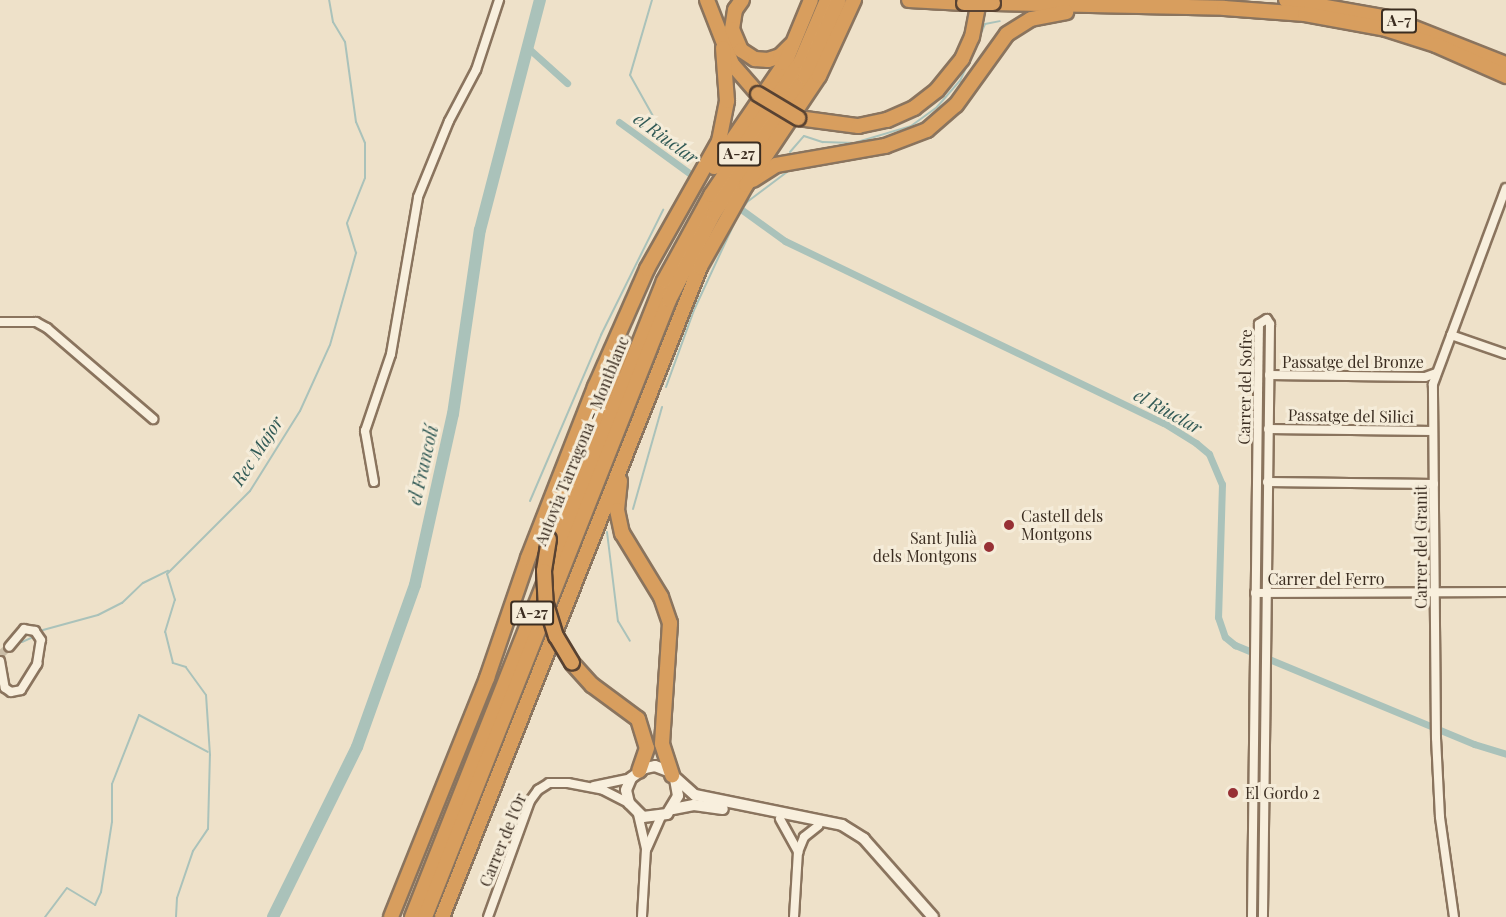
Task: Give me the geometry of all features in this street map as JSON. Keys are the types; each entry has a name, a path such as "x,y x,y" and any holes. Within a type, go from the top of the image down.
{"highway":[{"path":"391,917 511,613 553,494 631,309 658,248 719,141 727,101 723,48 708,0"},
{"path":"742,0 735,10 732,29 745,54 755,59 774,59 788,49 797,36"},
{"path":"631,309 699,191 785,63 811,0"},
{"name":"Autovia Tarragona - Montblanc","path":"412,917 664,280 711,195 801,61 827,0"},
{"name":"Autovia Tarragona - Montblanc","path":"425,917 669,300 698,241 805,77 827,33 839,0"},
{"path":"442,917 586,546 636,429 690,288 746,185 819,76 854,0"},
{"name":"A-7","path":"909,0 1251,9 1334,18 1386,29 1437,45 1506,76"},
{"path":"723,48 758,94 798,118 858,126 900,115 926,100 962,59 972,37 979,0"},
{"name":"A-7","path":"1286,0 1389,18 1506,64"},
{"path":"746,185 776,165 885,146 916,135 956,105 995,48 1014,28 1042,15 1109,5"},
{"path":"635,774 647,748 638,719 592,685 572,663 556,636 546,604 543,571 549,539 651,275"},
{"path":"636,429 619,483 617,517 628,548 658,591 669,616 671,647 662,744 673,777"},
{"path":"586,546 614,440"},
{"path":"490,717 511,613"},
{"path":"431,917 492,789"}],"main road":[{"path":"924,917 860,845 837,830 694,805 673,809 661,817 638,814 629,803 626,790 635,774 656,766 673,777 687,791 705,798 825,821 855,832 933,917"},
{"path":"673,777 678,796 673,809"}],"street":[{"path":"374,482 365,431 391,354 418,197 449,121 476,70 499,0"},
{"name":"Carrer del Granit","path":"1454,917 1440,817 1436,738 1433,430 1436,373 1506,188"},
{"name":"Carrer del Sofre","path":"1252,917 1254,644 1262,319 1270,324 1263,917"},
{"path":"0,322 36,322 47,328 153,418"},
{"path":"1450,334 1506,354"},
{"name":"Passatge del Bronze","path":"1269,375 1425,377 1436,373"},
{"name":"Passatge del Silici","path":"1268,429 1433,430"},
{"path":"1268,482 1434,484"},
{"name":"Carrer del Ferro","path":"1255,593 1506,592"},
{"path":"0,661 5,688 11,692 21,690 37,664 41,640 34,631 24,629 9,647"},
{"name":"Carrer de l'Or","path":"589,786 635,774"},
{"name":"Carrer de l'Or","path":"488,917 527,808 538,790 556,782 589,786 629,803"},
{"path":"638,814 646,849 642,917"},
{"path":"646,849 661,817"},
{"path":"780,819 798,852"},
{"path":"795,917 798,852 804,837 818,826"}],"waterway":[{"name":"Rec Major","path":"176,917 177,898 193,851 208,829 210,755 206,695 186,667 173,663 165,632 175,600 167,574 250,491 300,411 330,345 356,253 347,223 365,178 365,143 356,122 345,42 333,22 329,0"},
{"name":"el Francolí","path":"273,917 357,747 415,585 453,414 480,230 540,0"},
{"path":"652,0 630,75 663,134"},
{"path":"790,152 804,136 823,142 854,143 911,126 937,107 960,81 985,24 1000,21"},
{"name":"el Riuclar","path":"527,47 567,83"},
{"name":"el Riuclar","path":"619,122 696,178"},
{"path":"666,387 694,310 738,215 747,202 791,169"},
{"name":"el Riuclar","path":"738,207 785,241 1164,423 1196,443 1209,454 1222,484 1218,617 1225,637 1235,645 1474,744 1506,754"},
{"path":"530,501 601,335 663,210"},
{"path":"633,509 662,407"},
{"path":"607,532 618,621 630,641"},
{"path":"43,630 98,615 122,603 143,583 168,571"},
{"path":"22,642 33,637"},
{"path":"45,917 67,888 95,905 101,892 112,822 112,784 139,715 208,752"}],"tunnel":[{"path":"0,655 9,647"}],"place":[{"name":"Castell dels Montgons","path":"1009,525"},
{"name":"Sant Julià dels Montgons","path":"989,547"},
{"name":"El Gordo 2","path":"1233,793"}]}
